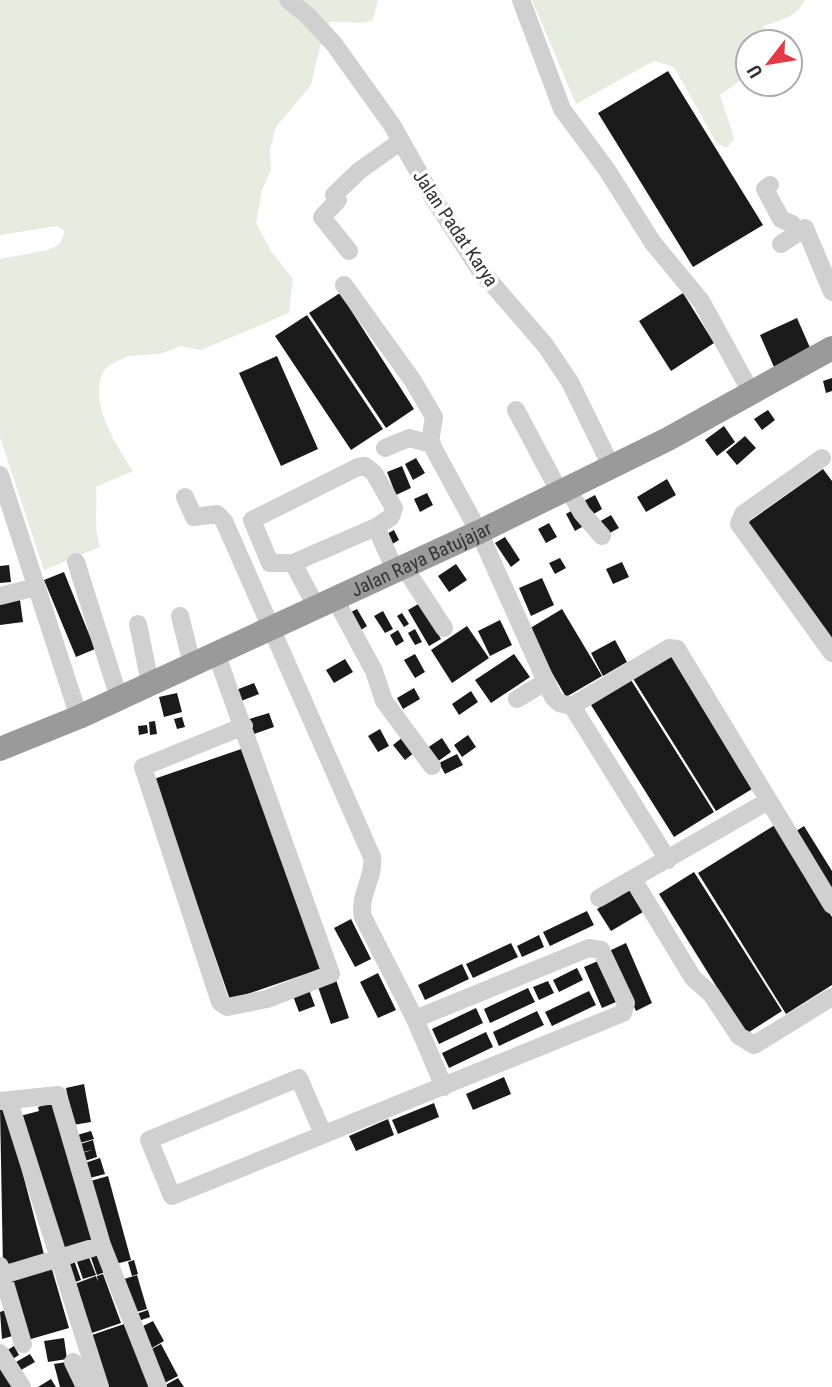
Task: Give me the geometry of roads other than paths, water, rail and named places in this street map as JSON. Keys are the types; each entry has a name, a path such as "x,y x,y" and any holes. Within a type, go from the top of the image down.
{"highway":[{"name":"Jalan Raya Batujajar","path":"0,750 79,717 479,532 752,394 832,349"}],"street":[{"name":"Jalan Padat Karya","path":"288,0 307,15 334,44 401,141 432,196 480,270 545,345 570,382 611,466"},
{"path":"521,0 562,109 607,170 653,243 701,301 752,394"},
{"path":"349,251 322,217 338,200 334,195 359,171 401,141"},
{"path":"770,185 765,189 781,219 792,225 798,233"},
{"path":"781,244 805,228 832,292"},
{"path":"344,285 413,381 434,416 429,435 432,444 479,532 545,682 559,703 572,706 669,648 677,649 832,905"},
{"path":"516,410 563,489 601,536"},
{"path":"385,448 409,438 432,444"},
{"path":"829,463 743,514 739,524 832,653"},
{"path":"358,467 370,468 394,508 391,517 376,527 293,563 270,563 252,520 358,467"},
{"path":"0,475 79,717"},
{"path":"185,498 194,517 217,514 223,521 372,857 372,871 361,900 363,917 415,1019 444,1087"},
{"path":"376,527 399,568 444,628"},
{"path":"76,562 119,698"},
{"path":"293,563 325,601 374,671 384,701 432,766"},
{"path":"0,596 36,587"},
{"path":"180,616 192,664"},
{"path":"138,624 150,683"},
{"path":"216,653 244,726 331,974 267,999 227,1007 220,1002 143,767 244,726"},
{"path":"517,699 545,682"},
{"path":"572,706 668,860"},
{"path":"599,898 634,881 768,801"},
{"path":"634,881 693,978 709,992 739,1036 748,1044 754,1045 832,997"},
{"path":"323,1134 299,1078 149,1140 172,1196 623,1013 626,1003 601,950 589,948 415,1019"},
{"path":"100,1387 4,1101 58,1095 102,1245 158,1387"},
{"path":"23,1343 1,1273 102,1245"},
{"path":"0,1353 22,1387"},
{"path":"73,1362 85,1387"}]}
